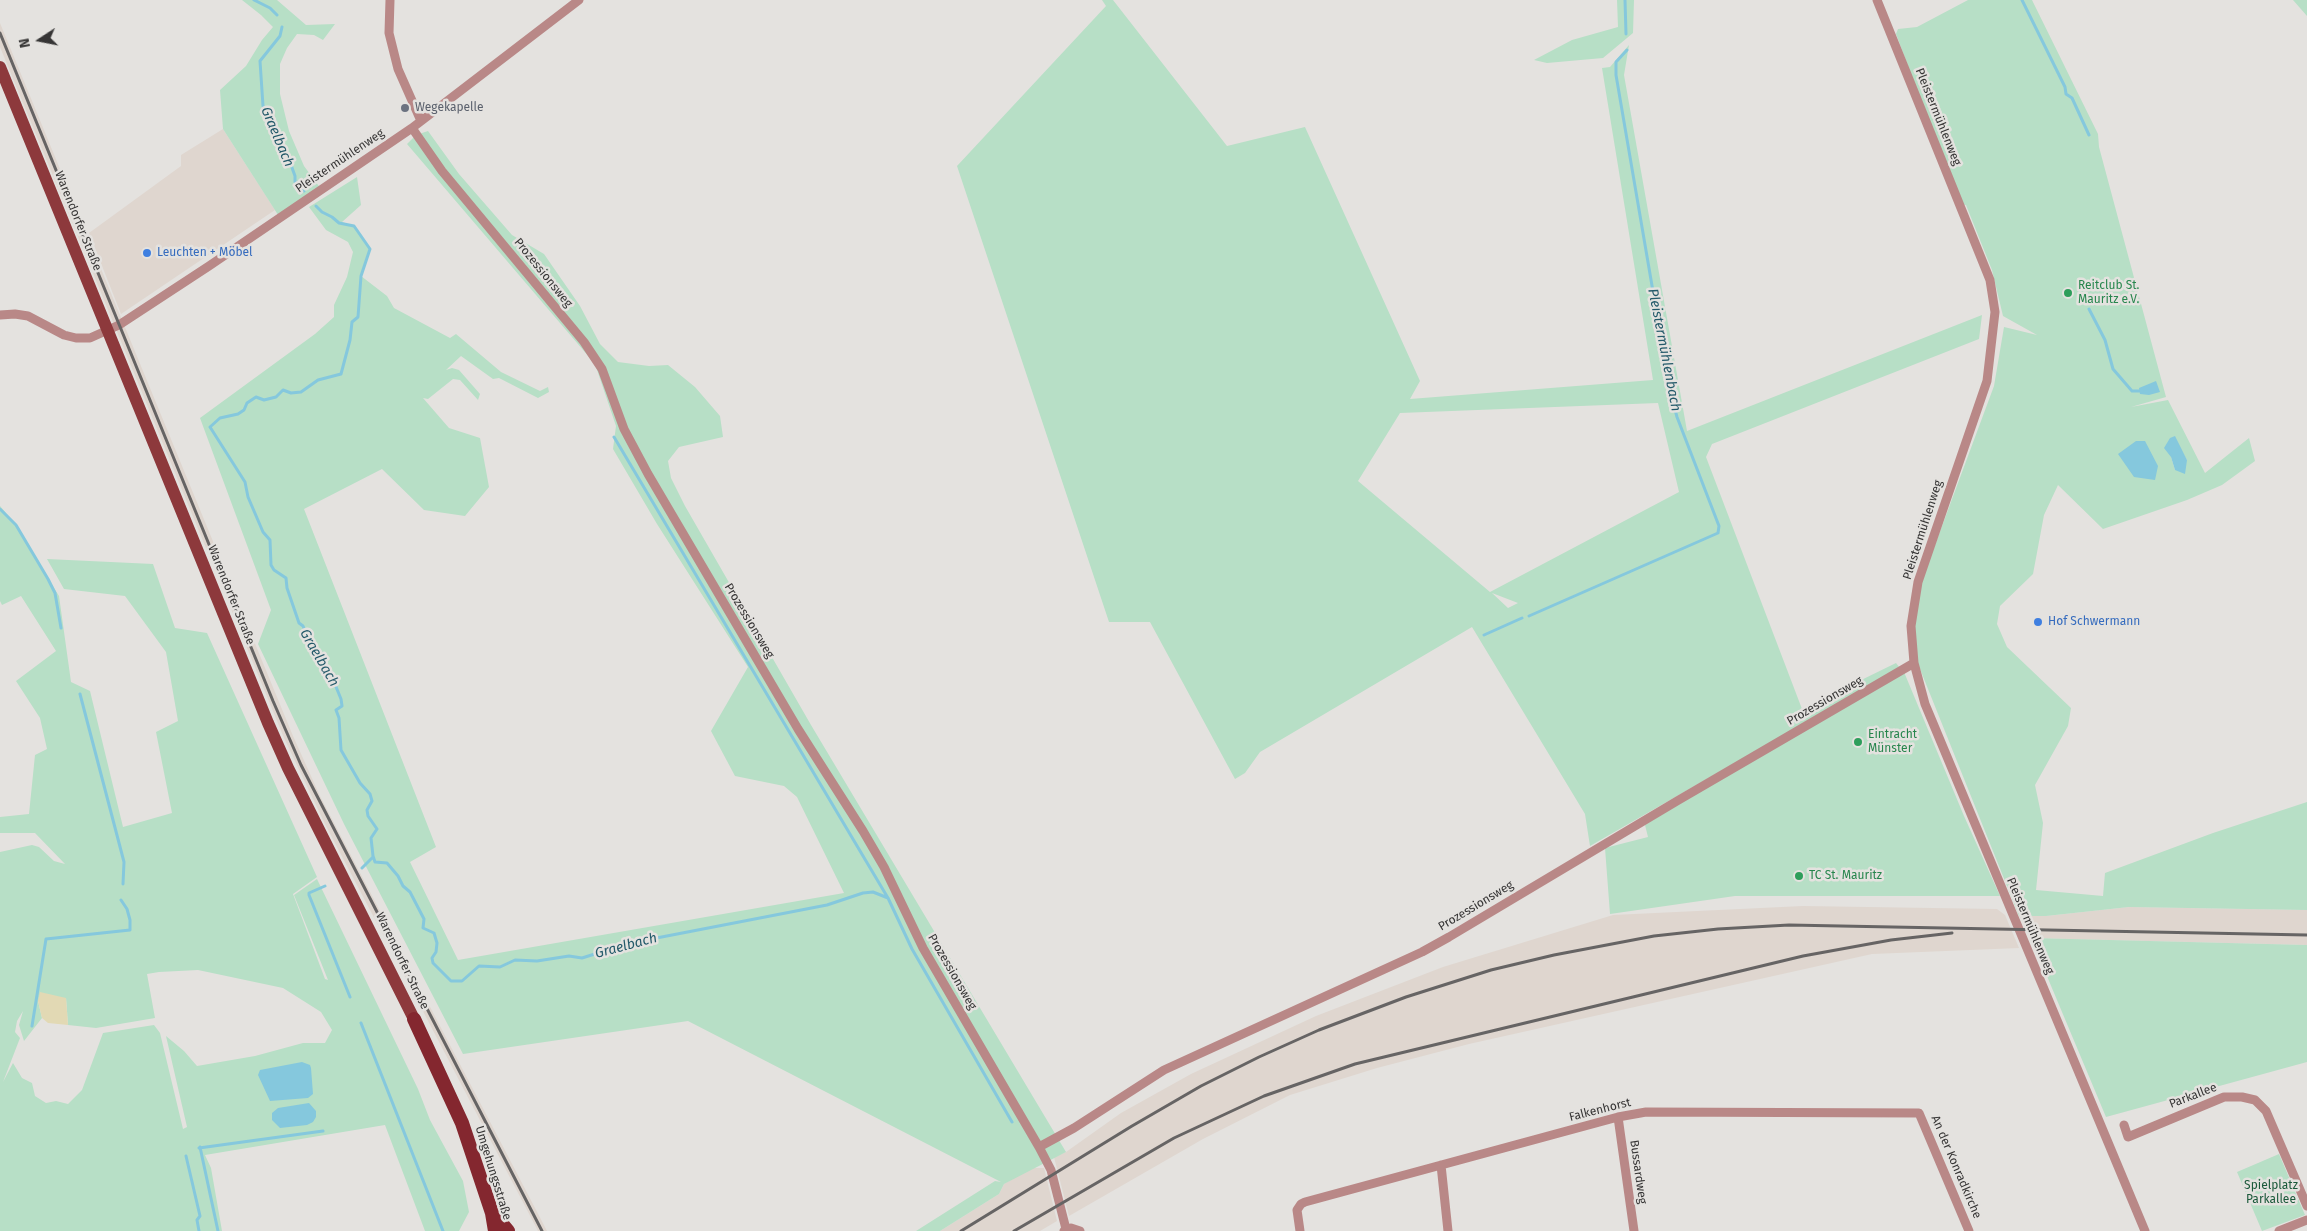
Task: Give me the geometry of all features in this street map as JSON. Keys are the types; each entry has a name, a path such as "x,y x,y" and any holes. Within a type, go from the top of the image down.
{"highway":[{"name":"Warendorfer Straße","path":"414,1019 462,1123"},
{"name":"Umgehungsstraße","path":"462,1123 492,1213 496,1231"},
{"path":"492,1213 508,1231"}],"main road":[{"name":"Warendorfer Straße","path":"0,67 288,768 414,1019"}],"street":[{"path":"390,0 389,33 398,69 421,121"},
{"name":"Pleistermühlenweg","path":"0,315 28,316 64,335 76,338 90,338 130,319 412,128 579,0"},
{"name":"Pleistermühlenweg","path":"1877,0 1990,280 1996,312 1987,382 1918,582 1911,626 1914,664 1925,704 2145,1231"},
{"name":"Prozessionsweg","path":"412,128 452,184 465,197 577,334 602,369 624,429 648,474 798,729 884,867 923,948 1051,1170 1065,1230 1076,1229 1080,1231"},
{"name":"Prozessionsweg","path":"1039,1148 1074,1128 1164,1070 1422,952 1677,800 1914,664"},
{"name":"Parkallee","path":"2124,1125 2128,1137 2224,1097 2242,1097 2255,1100 2266,1111 2307,1206"},
{"name":"Falkenhorst","path":"1300,1231 1297,1216 1299,1206 1305,1202 1441,1164 1646,1112 1919,1113"},
{"name":"An der Konradkirche","path":"1919,1113 1969,1231"},
{"name":"Bussardweg","path":"1618,1118 1634,1231"},
{"path":"1441,1164 1448,1231"},
{"path":"2279,1231 2307,1220"}],"shaded area":[{"path":"0,23 293,736 320,796 547,1231 538,1231 325,824 284,738 0,47"},
{"path":"223,129 275,210 121,314 89,233 181,166 181,155"},
{"path":"1803,906 1997,909 2005,915 2019,948 1872,954 1469,1044 1377,1068 1290,1095 1203,1139 1069,1216 1054,1157 1066,1152 1121,1113 1191,1074 1316,1016 1443,967 1613,915"},
{"path":"2129,907 2307,910 2307,945 2031,938 2019,916 2046,916"},
{"path":"1031,1168 1044,1168 1057,1221 1040,1231 940,1231 999,1194 1004,1184"}],"green space":[{"path":"242,0 277,0 306,25 335,24 323,40 314,35 297,34 287,48 280,64 280,94 289,131 304,166 321,189 280,218 223,129 220,90 246,66 262,40 273,27"},
{"path":"1102,0 1113,0 1227,146 1305,127 1420,381 1410,399 1653,380 1602,68 1610,67 1629,45 1624,75 1687,431 1982,315 1979,339 1712,444 1706,457 1802,709 1896,663 1900,668 1590,846 1585,814 1472,627 1260,752 1245,773 1235,779 1150,622 1109,622 957,166 1106,6","holes":["1658,403 1679,492 1490,592 1358,481 1400,413","1492,593 1518,603 1508,608"]},
{"path":"1617,0 1634,0 1633,33 1603,58 1547,63 1534,60 1572,40 1618,27"},
{"path":"1968,0 2032,0 2098,134 2099,147 2166,397 2131,407 2168,400 2205,473 2249,438 2255,461 2222,485 2187,500 2103,529 2058,485 2044,515 2033,574 2000,606 1997,624 2007,647 2071,708 2068,726 2035,785 2043,823 2036,890 2103,896 2105,873 2213,833 2307,802 2307,910 2129,907 2046,916 2019,916 1918,664 1914,628 1919,588 1994,386 2004,327 2037,335 2003,316 1992,270 1966,205 1960,204 1896,34 1898,29 1917,27","holes":["2179,447 2187,460 2175,470 2171,457"]},
{"path":"2293,0 2307,0 2307,16"},
{"path":"428,131 459,174 512,235 544,254 580,306 600,344 618,362 649,366 668,365 695,387 720,416 723,437 679,447 668,461 671,478 685,506 811,725 1066,1152 1004,1184 999,1194 940,1231 916,1231 995,1181 1001,1182 688,1021 463,1054 344,824 258,644 271,610 200,418 315,334 334,317 334,305 347,277 353,252 348,242 326,230 309,207 357,177 361,205 342,222 354,226 370,249 361,276 387,296 394,308 450,338 456,334 501,372 540,391 548,387 549,392 538,398 499,378 493,379 461,356 446,370 452,368 459,370 480,394 478,400 460,380 453,379 428,399 423,398 449,428 480,438 489,487 465,516 424,510 382,469 304,509 436,847 410,862 458,960 844,893 797,797 784,786 735,776 711,731 748,667 657,524 613,449 616,426 595,364 407,144 416,135"},
{"path":"0,506 12,520 59,596 71,682 90,691 123,827 172,813 156,732 178,721 166,652 125,596 64,589 47,559 153,564 175,628 207,633 317,877 293,894 325,979 328,980 294,895 317,879 418,1089 430,1120 463,1181 469,1212 459,1231 425,1231 385,1125 205,1155 211,1168 222,1231 0,1231 0,852 32,845 39,847 54,861 65,864 35,833 0,833 0,817 29,814 35,755 47,749 40,718 16,681 56,651 21,596 2,605 0,601","holes":["198,970 283,988 321,1012 332,1030 325,1043 303,1043 255,1056 197,1066 184,1051 166,1036 187,1127 183,1129 160,1033 154,1025 103,1033 82,1090 68,1104 56,1101 46,1103 35,1096 32,1083 22,1078 13,1063 3,1082 20,1038 15,1032 17,1021 23,1011 19,1025 24,1041 42,1018 38,1001 66,998 68,1025 96,1028 155,1018 147,974"]},
{"path":"1904,672 1964,816 2000,896 1735,896 1610,914 1605,848 1648,837 1645,825 1663,813"},
{"path":"2031,938 2307,945 2307,1062 2106,1117"},
{"name":"Spielplatz Parkallee","path":"2279,1154 2305,1215 2262,1231 2237,1172"}],"sand":[{"path":"40,992 66,998 68,1025 48,1023 42,1018 38,1001"}],"water":[{"path":"2156,381 2160,392 2149,395 2140,394 2139,388"},
{"path":"2175,436 2187,460 2185,474 2175,470 2171,457 2164,448 2170,438"},
{"path":"2136,441 2145,441 2158,466 2155,480 2134,477 2118,454"},
{"path":"302,1062 310,1065 313,1094 308,1098 270,1101 258,1075 260,1070"},
{"path":"309,1103 316,1111 316,1117 313,1122 307,1125 280,1128 272,1120 272,1113 278,1108"}],"waterway":[{"name":"Graelbach","path":"254,0 270,8 277,15"},
{"name":"Pleistermühlenbach","path":"1625,0 1626,34"},
{"path":"2022,0 2065,87 2066,94 2072,98 2089,135"},
{"name":"Graelbach","path":"282,27 280,36 260,61 263,106 286,151 295,176 295,182 304,191"},
{"name":"Pleistermühlenbach","path":"1529,616 1718,533 1719,526 1677,417 1670,391 1616,75 1616,62 1627,50"},
{"name":"Graelbach","path":"316,206 339,223 354,226 370,249 361,276 358,317 352,322 350,340 341,374 318,380 301,392 291,393 283,390 276,397 264,400 256,397 247,403 244,410 238,414 220,418 210,427 245,482 248,497 263,532 270,540 271,565 274,570 286,578 287,588 299,623 303,626 313,649 320,658 321,666 325,673 332,677 342,706 336,710 339,718 341,750 360,783 370,794 372,801 367,810 368,816 377,829 371,838 375,862 387,863 398,876 403,886 410,892 424,919 423,928 434,933 437,943 436,952 432,958 433,963 451,981 462,981 479,966 500,967 515,960 537,961 569,956 582,958 614,948 627,947 641,941 827,905 863,893 873,892 888,898"},
{"path":"2089,309 2105,340 2113,369 2132,391 2142,391"},
{"path":"614,437 888,898 912,949 1012,1122"},
{"path":"0,509 16,525 48,579 55,593 61,628"},
{"name":"Pleistermühlenbach","path":"1484,635 1522,618"},
{"path":"80,694 124,862 123,884"},
{"path":"362,868 373,857"},
{"path":"325,886 309,893 309,895 350,997"},
{"path":"32,1026 46,939 130,930 127,909 121,900"},
{"path":"361,1023 443,1231"},
{"path":"199,1148 323,1131"},
{"path":"200,1147 218,1231"},
{"path":"186,1156 200,1216 197,1220 199,1231"}],"railway":[{"path":"0,33 273,701 301,765 542,1231"},
{"path":"961,1231 1132,1126 1201,1086 1259,1057 1319,1030 1406,997 1491,970 1554,955 1654,936 1718,929 1789,925 2307,935"},
{"path":"1014,1231 1174,1138 1264,1096 1355,1064 1803,956 1891,940 1952,933"}],"place":[{"name":"Wegekapelle","path":"405,108"},
{"name":"Leuchten + Möbel","path":"147,253"},
{"name":"Reitclub St. Mauritz e.V.","path":"2068,293"},
{"name":"Hof Schwermann","path":"2038,622"},
{"name":"Eintracht Münster","path":"1858,742"},
{"name":"TC St. Mauritz","path":"1799,876"}]}
